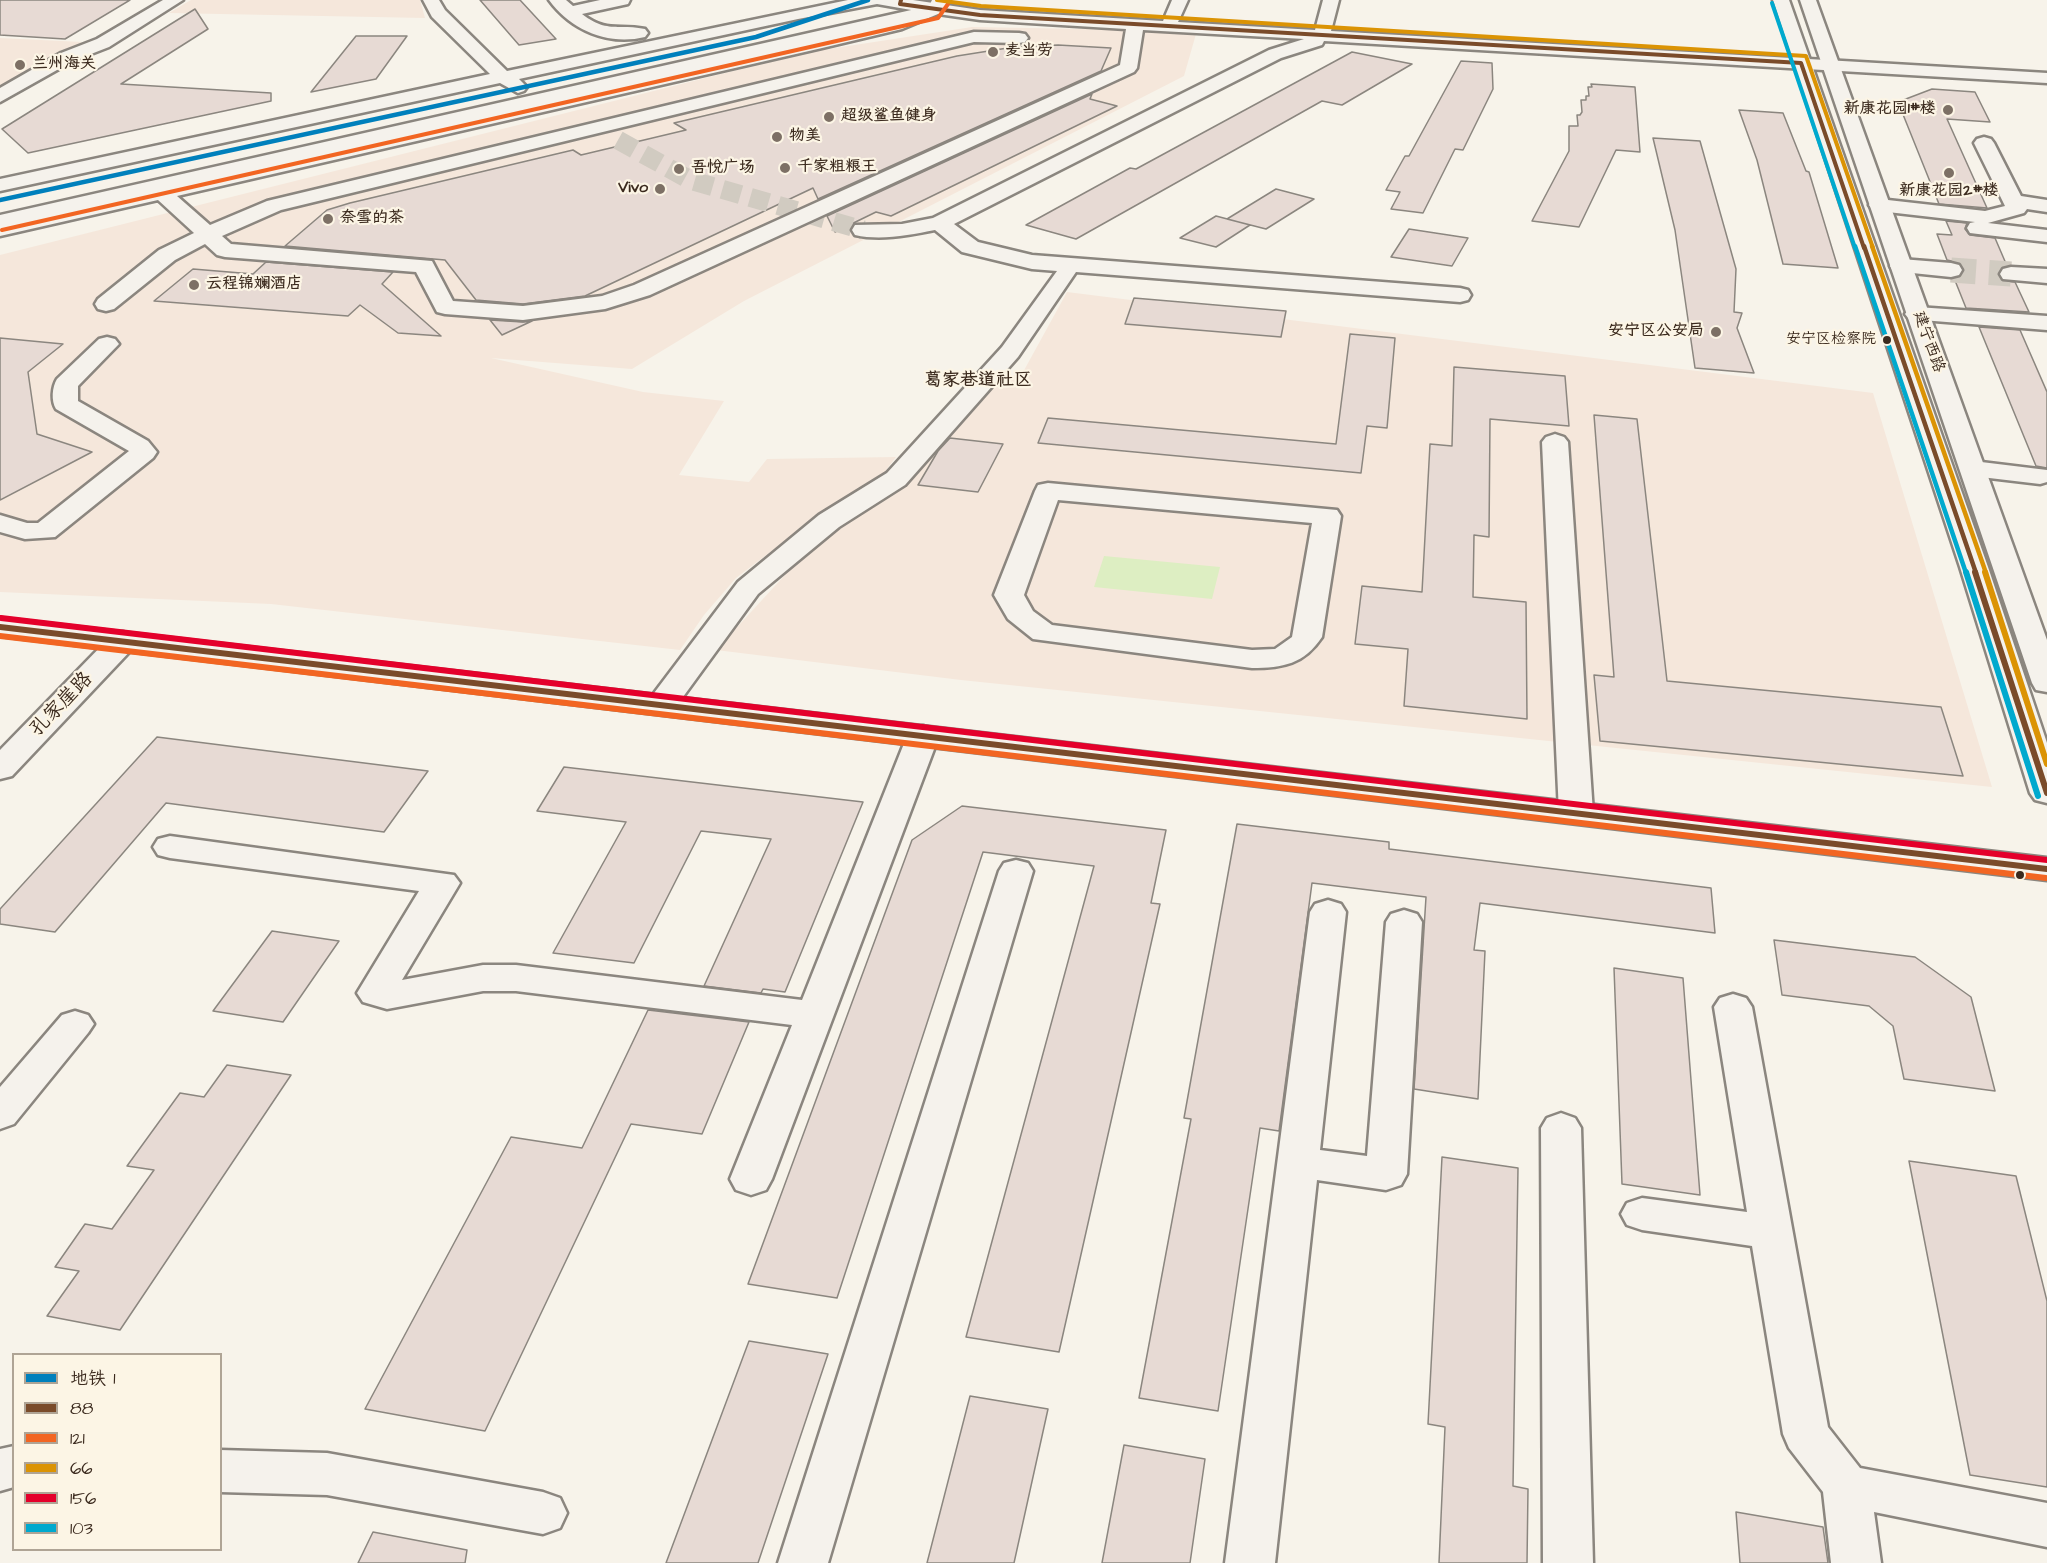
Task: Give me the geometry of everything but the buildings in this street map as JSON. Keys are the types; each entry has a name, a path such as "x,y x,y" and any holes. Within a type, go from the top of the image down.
{"street":[{"path":"0,96 67,57 103,43 175,0"},
{"path":"434,0 438,13 511,82"},
{"path":"563,6 622,0"},
{"path":"0,200 790,15 877,0 1328,32 1830,61 2047,78"},
{"path":"1171,20 1180,0"},
{"path":"1328,32 1331,0"},
{"name":"建宁西路","path":"1780,0 1974,567 2047,793"},
{"name":"建宁西路","path":"1808,0 2047,683"},
{"path":"0,185 900,2"},
{"path":"0,230 896,25 940,3"},
{"path":"0,221 940,3 980,15 1134,32"},
{"path":"563,6 582,25 591,30 621,34 639,33"},
{"path":"1064,39 1134,32 1328,32"},
{"path":"162,193 225,250 424,266 445,307 523,313 605,302 642,290 1128,68 1134,32"},
{"path":"1263,32 1275,54"},
{"path":"863,230 902,230 939,224 1275,54 1328,32"},
{"path":"106,304 167,255 274,205 805,82 974,37 1042,38"},
{"path":"759,57 805,82"},
{"path":"1830,61 2047,70"},
{"path":"553,104 618,140"},
{"path":"1881,212 1984,216 2017,209 1984,143"},
{"path":"2013,201 2047,206"},
{"path":"1881,212 2047,236"},
{"path":"939,224 970,246 1032,262 1460,295"},
{"path":"1900,266 1951,270"},
{"path":"661,705 748,588 829,521 896,479 1010,352 1066,273"},
{"path":"2011,274 2047,276"},
{"path":"1917,314 2047,323"},
{"path":"0,523 25,531 45,531 144,452 139,446 65,404 66,384 107,345"},
{"path":"1555,442 1576,813"},
{"path":"1973,469 2040,476"},
{"path":"1048,491 1327,516 1307,637 1303,645 1288,654 1268,659 1252,659 1044,633 1026,622 1014,609 1009,595 1048,491"},
{"path":"0,627 2047,869"},
{"name":"孔家崖路","path":"0,769 123,640"},
{"path":"751,1179 923,736"},
{"path":"170,847 442,883 376,993 387,996 483,978 516,978 814,1016"},
{"path":"803,1563 1017,871"},
{"path":"1250,1563 1328,912"},
{"path":"1298,1162 1386,1174 1404,922"},
{"path":"1733,1007 1806,1434 1846,1486 1856,1563"},
{"path":"0,1114 75,1024"},
{"path":"1561,1128 1568,1563"},
{"path":"1642,1214 1772,1232"},
{"path":"222,1471 327,1474 543,1514"},
{"path":"1846,1486 2047,1525"}],"shaded area":[{"path":"191,0 420,0 425,18 169,13"},
{"path":"972,27 1144,30 1196,34 1184,76 744,301 632,369 491,358 643,392 724,401 679,475 749,482 767,459 896,457 874,486 794,534 736,578 704,615 680,650 271,604 0,592 0,255 809,52"},
{"name":"兰州海关","path":"0,38 82,42 0,88"},
{"path":"1067,292 1873,393 1992,787 961,680 716,650 831,525 998,378 1022,374"}],"green space":[{"path":"1104,556 1220,567 1212,599 1094,587"}],"tunnel":[{"path":"618,140 690,180 863,230"},
{"path":"1951,270 2011,274"}],"metro line":[{"name":"1","path":"0,200 756,37 868,0"}],"transit line":[{"name":"88","path":"901,0 900,4 980,15 1801,63 1974,567 2047,793"},
{"name":"66","path":"937,0 981,6 1806,56 1983,564 2047,764"},
{"name":"103","path":"1772,3 1965,570 2038,796"},
{"name":"121","path":"2,230 938,18 948,4"},
{"name":"156","path":"1,618 2047,860"},
{"name":"88","path":"0,627 2047,869"},
{"name":"121","path":"0,636 2046,878"}],"place":[{"name":"麦当劳","path":"993,52"},
{"name":"兰州海关","path":"20,65"},
{"name":"新康花园1#楼","path":"1948,110"},
{"name":"超级鲨鱼健身","path":"829,117"},
{"name":"物美","path":"777,137"},
{"name":"千家粗粮王","path":"785,168"},
{"name":"吾悦广场","path":"679,169"},
{"name":"新康花园2#楼","path":"1949,173"},
{"name":"Vivo","path":"660,189"},
{"name":"奈雪的茶","path":"328,219"},
{"name":"云程锦斓酒店","path":"194,285"},
{"name":"安宁区公安局","path":"1716,332"},
{"name":"安宁区检察院","path":"1887,340"}],"district":[{"name":"葛家巷道社区","path":"978,381"}]}
